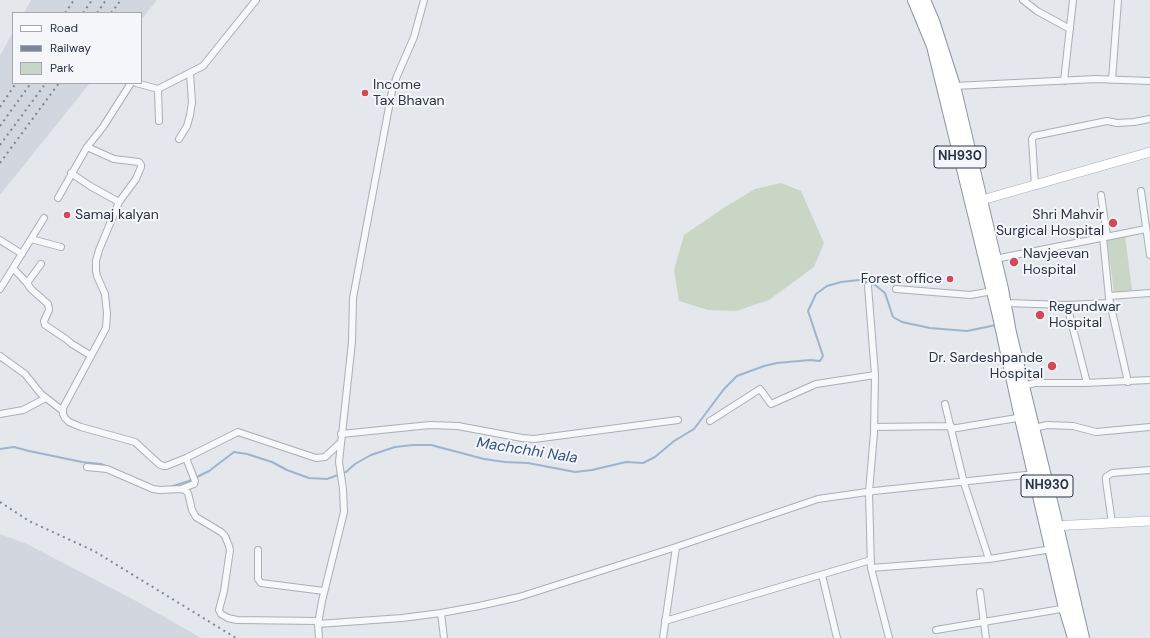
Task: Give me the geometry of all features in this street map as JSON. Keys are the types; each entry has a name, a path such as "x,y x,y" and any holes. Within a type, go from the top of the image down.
{"highway":[{"name":"NH930","path":"914,0 933,46 977,202 995,259 1008,339 1070,607 1074,638"},
{"name":"NH930","path":"924,0 933,20 954,86 977,202 992,291 1004,311"},
{"name":"NH930","path":"1008,339 1024,385 1026,417 1037,427 1039,473"},
{"name":"NH930","path":"1052,526 1052,549 1063,578"},
{"name":"NH930","path":"1070,607 1083,638"}],"street":[{"path":"140,84 158,89 206,63 256,0"},
{"path":"319,638 319,622 324,591 342,522 344,500 339,462 352,342 353,298 392,91 414,36 424,0"},
{"path":"1023,0 1037,12 1070,29"},
{"path":"1064,81 1073,0"},
{"path":"1112,80 1118,0"},
{"path":"179,139 187,126 190,115 192,102 190,73"},
{"path":"954,86 1064,81 1150,81"},
{"path":"58,198 87,147 103,127 130,84"},
{"path":"158,89 159,121"},
{"path":"1035,186 1032,139 1034,136 1108,122 1134,122 1150,119"},
{"path":"63,411 90,355 104,332 107,321 104,291 98,280 96,271 97,255 119,202 136,179 141,167 140,163 114,159 87,147"},
{"path":"977,202 1150,152"},
{"path":"71,173 90,186 119,202"},
{"path":"1141,191 1150,255"},
{"path":"1101,195 1110,303 1128,382"},
{"path":"0,289 44,218"},
{"path":"995,259 1146,229"},
{"path":"31,239 61,247"},
{"path":"0,240 22,254"},
{"path":"27,283 41,264"},
{"path":"13,268 31,289 49,306 49,312 44,322 45,325 90,355"},
{"path":"868,286 875,375 874,427 869,492 871,568 889,638"},
{"path":"896,289 970,294 992,291"},
{"path":"1109,296 1150,293"},
{"path":"1004,311 1067,305 1110,303"},
{"path":"1067,305 1087,383"},
{"path":"0,356 28,377 46,398 63,411 65,418 69,422 81,427 135,442 163,466 186,458 238,432 286,449 321,459 340,443"},
{"path":"710,421 760,389 771,404 816,384 875,375"},
{"path":"1024,385 1035,383 1128,382 1150,380"},
{"path":"0,414 23,410 46,398"},
{"path":"945,404 964,482 989,558"},
{"path":"874,427 951,428 1026,417"},
{"path":"341,434 430,425 458,426 534,439 678,420"},
{"path":"1037,427 1047,425 1073,426 1096,432 1150,427"},
{"path":"87,467 107,469 153,490 160,490 181,488 194,484 195,481 192,471 186,458"},
{"path":"1112,523 1106,477 1112,473 1150,470"},
{"path":"181,488 188,493 192,510 196,517 221,532 225,536 229,546 230,550 224,591 219,610 220,614 237,620 319,622 402,618 441,613 519,597 676,547 818,499 1039,473"},
{"path":"1052,526 1150,521"},
{"path":"663,638 676,547"},
{"path":"871,568 989,558 1052,549"},
{"path":"258,550 258,579 261,583 324,591"},
{"path":"665,621 871,560"},
{"path":"822,575 837,638"},
{"path":"980,592 986,638"},
{"path":"936,630 1070,607"},
{"path":"441,613 444,638"}],"shaded area":[{"path":"31,0 157,0 142,19 142,12 25,12"},
{"path":"12,34 12,84 89,84 0,195 0,56"},
{"path":"0,534 27,544 138,602 201,638 0,638"}],"green space":[{"path":"781,183 801,191 824,243 814,267 769,300 736,311 708,310 679,301 674,270 684,235 725,207 755,189"},
{"path":"1125,236 1132,290 1114,292 1107,239"}],"waterway":[{"name":"Machchhi Nala","path":"170,487 189,481 209,471 234,452 247,454 272,462 287,470 309,478 327,479 346,472 355,464 371,455 395,447 413,445 431,445 484,459 528,463 575,472 592,470 626,462 643,463 655,457 674,441 694,429 724,389 737,376 777,363 810,360 820,361 823,356 808,311 816,294 827,286 841,282 859,280 875,285 885,293 893,317 902,322 930,328 967,331 996,325"},
{"name":"Machchhi Nala","path":"0,449 14,447 106,466"}],"railway":[{"path":"66,12 74,0"},
{"path":"84,12 92,0"},
{"path":"98,12 106,0"},
{"path":"112,12 121,0"},
{"path":"0,107 15,84"},
{"path":"0,126 30,84"},
{"path":"0,145 45,84"},
{"path":"0,163 58,84"},
{"path":"0,502 29,521 94,551 236,638"}],"place":[{"name":"Income Tax Bhavan","path":"365,93"},
{"name":"Samaj kalyan","path":"67,215"},
{"name":"Shri Mahvir Surgical Hospital","path":"1113,223"},
{"name":"Navjeevan Hospital","path":"1014,262"},
{"name":"Forest office","path":"950,279"},
{"name":"Regundwar Hospital","path":"1040,315"},
{"name":"Dr. Sardeshpande Hospital","path":"1052,366"}]}
